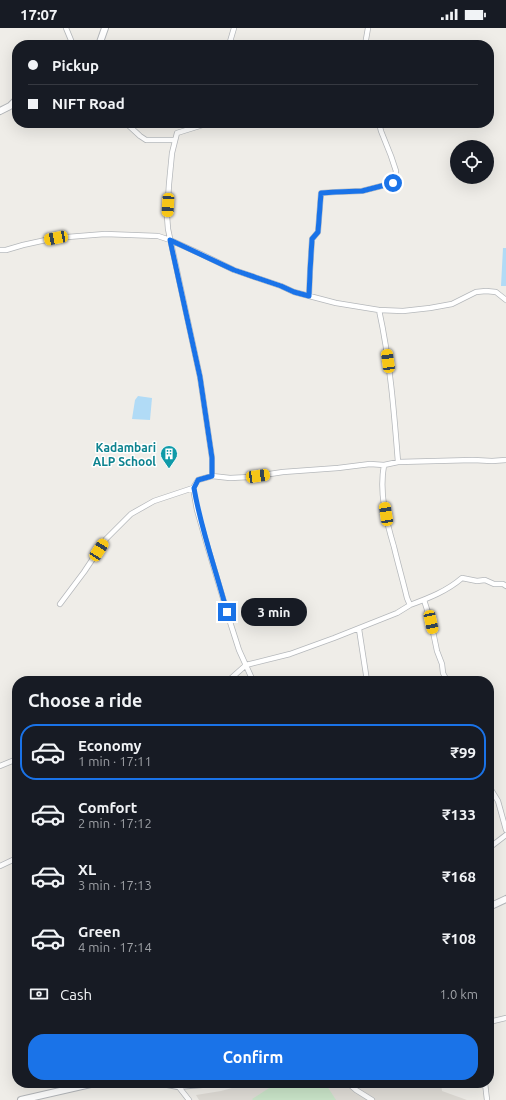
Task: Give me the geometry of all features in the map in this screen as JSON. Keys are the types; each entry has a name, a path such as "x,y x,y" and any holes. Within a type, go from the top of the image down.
{"main road":[{"path":"101,40 105,28"},
{"path":"0,111 12,104"},
{"path":"494,905 506,899"},
{"path":"22,1100 74,1088"}],"street":[{"path":"66,28 71,40"},
{"path":"231,40 234,28"},
{"path":"366,40 368,28"},
{"path":"131,128 146,140 175,140"},
{"path":"193,128 177,133 172,152 167,216 170,240 200,377 212,458 212,476"},
{"path":"309,296 312,239 318,232 321,193 362,191 393,183 396,171 380,128"},
{"path":"0,250 6,250 56,238 105,234 158,236 170,240 234,270 294,292 336,303 379,310 403,311 452,304 476,292 486,291 496,292 506,300"},
{"path":"379,310 385,336 398,462"},
{"path":"251,676 239,650 197,510 194,488 198,480 212,476 230,478 250,477 283,472 370,464 384,465 398,462 506,460"},
{"path":"384,465 382,493 387,522 410,605"},
{"path":"60,604 106,539 131,514 154,501 194,488"},
{"path":"234,676 246,665 269,660 310,647 397,613 410,605 442,592 462,578 477,581 485,580 494,584 503,584 506,586"},
{"path":"424,600 431,622 436,650 442,664 444,676"},
{"path":"359,628 366,676"},
{"path":"0,766 12,761"},
{"path":"494,794 498,801 506,830"},
{"path":"494,844 506,835"},
{"path":"0,866 12,860"},
{"path":"494,1021 506,1018"},
{"path":"180,1088 189,1100"},
{"path":"354,1088 372,1100"},
{"path":"486,1088 487,1100"}],"shaded area":[{"path":"232,1088 442,1088 442,1091 467,1100 199,1100 196,1095"}],"green space":[{"path":"269,1088 328,1088 336,1100 253,1100 252,1099"}],"water":[{"path":"503,248 506,248 506,286 501,286"},
{"path":"138,396 152,398 150,420 132,419 135,400"}],"place":[{"name":"Kadambari ALP School","path":"169,469"}],"route":[{"path":"227,612 197,510 194,488 198,480 212,476 212,458 200,377 170,240 234,270 309,296 312,239 318,232 321,193 362,191 393,183"}]}
